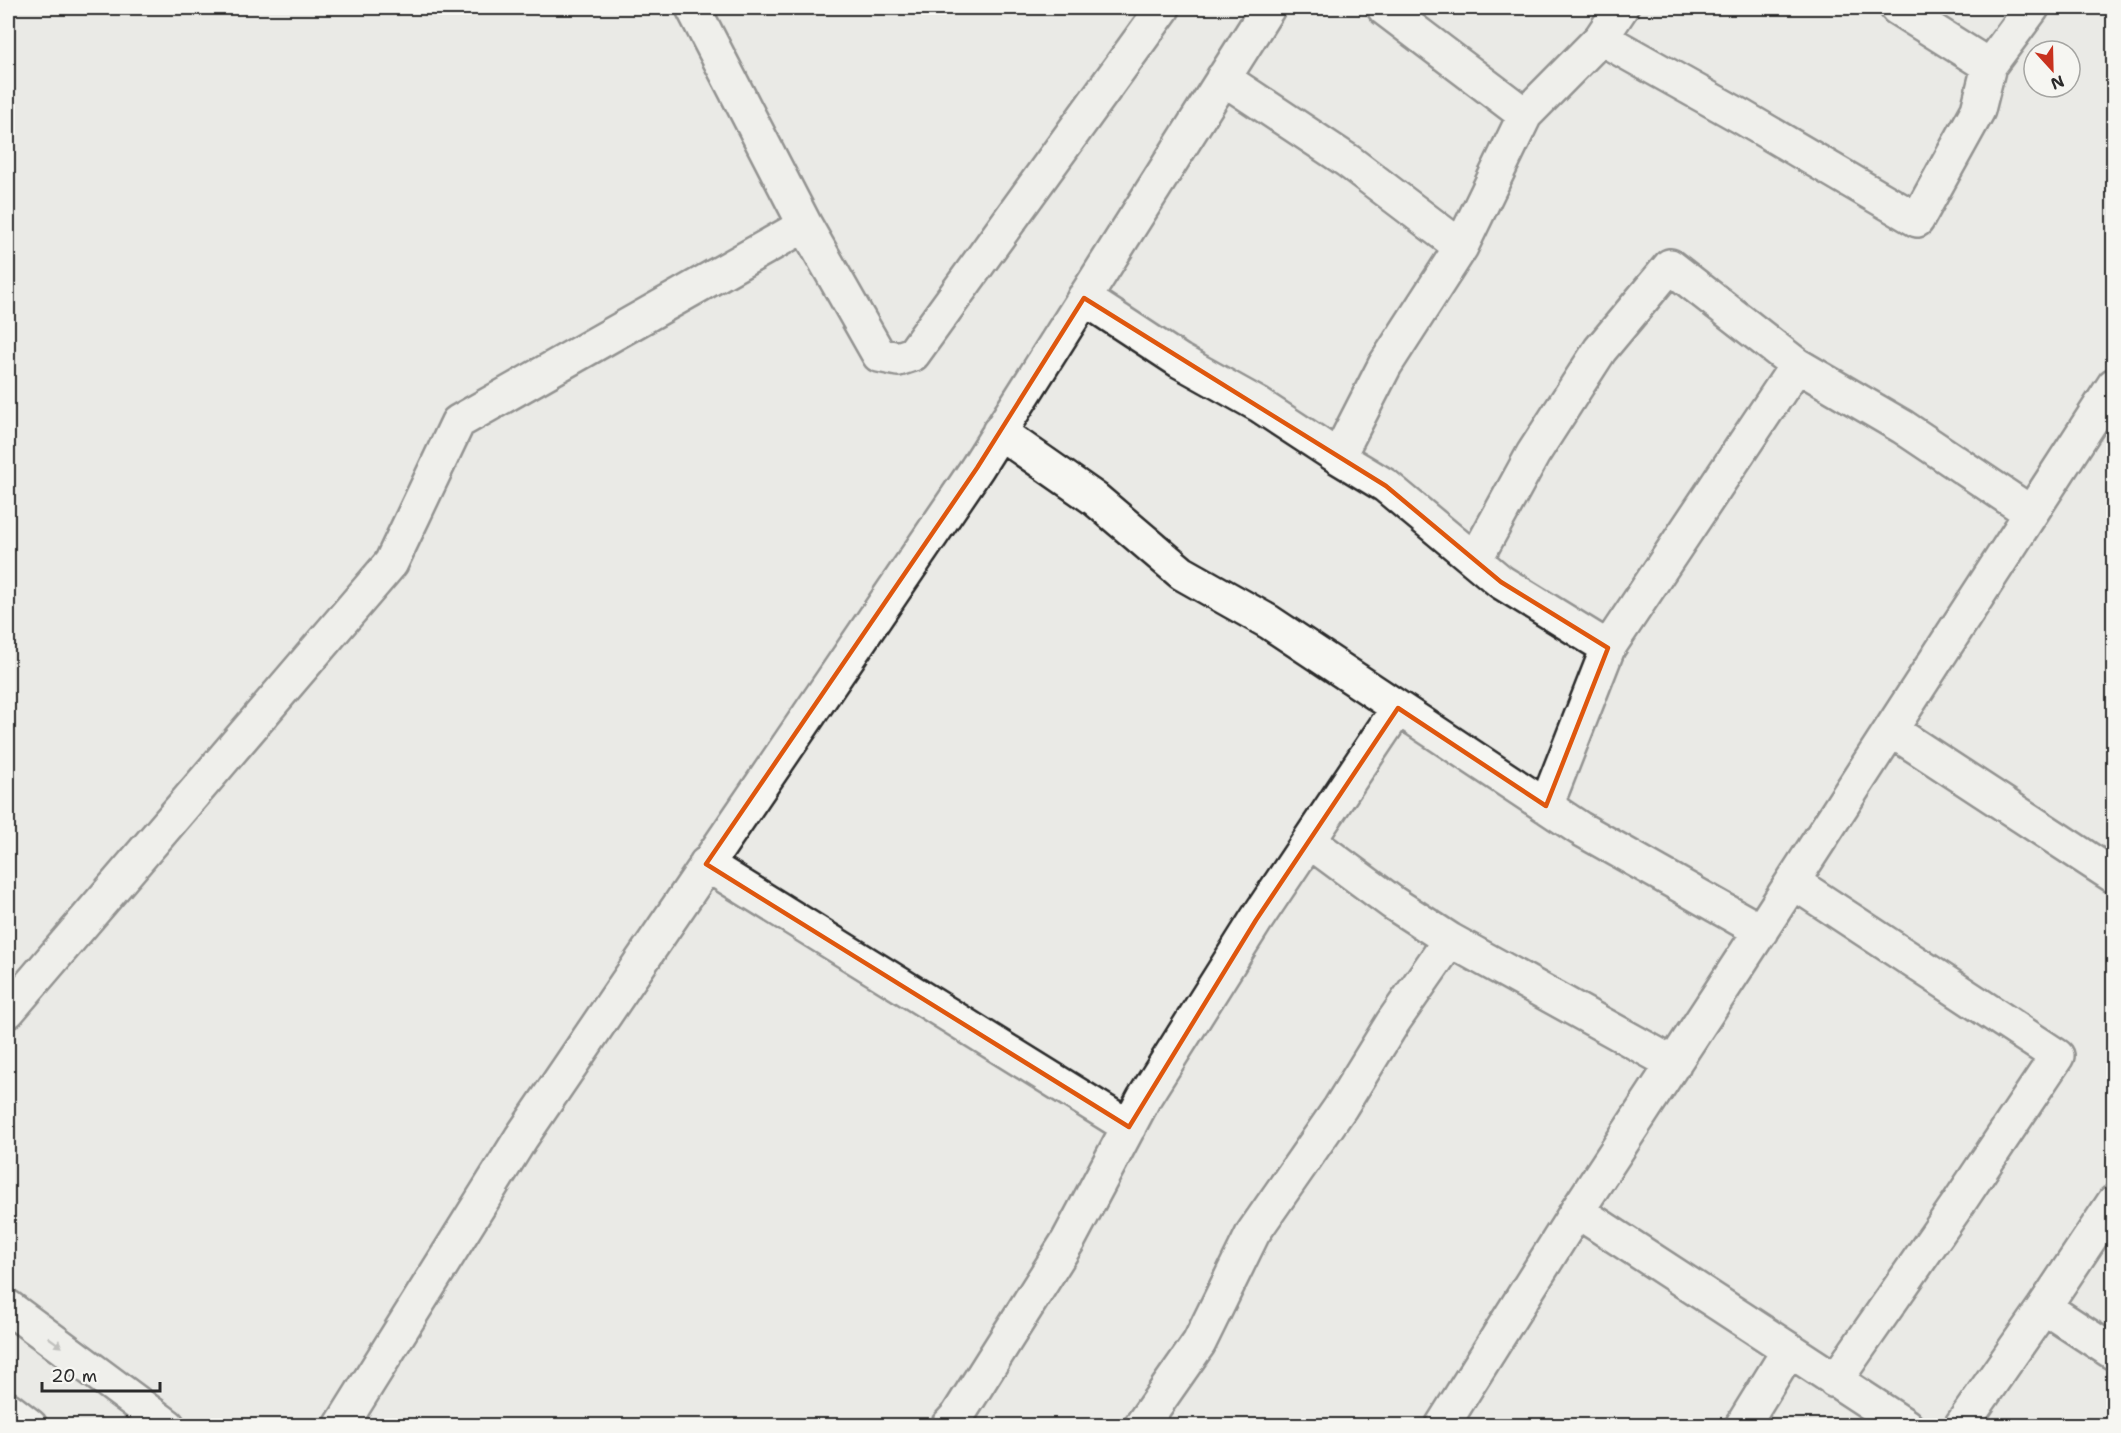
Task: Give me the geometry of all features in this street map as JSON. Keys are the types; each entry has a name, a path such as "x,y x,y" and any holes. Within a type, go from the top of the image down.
{"street":[{"path":"693,8 805,225 879,355 898,359 913,354 1163,8"},
{"path":"341,1425 521,1138 977,468 1268,8"},
{"path":"1384,8 1525,115"},
{"path":"1338,457 1385,365 1461,247 1525,115 1601,38 1621,8"},
{"path":"1897,8 1989,66"},
{"path":"1601,38 1742,117 1917,220 1978,110 1989,66 2032,8"},
{"path":"1223,78 1348,161 1461,247"},
{"path":"8,1011 391,563 458,422 805,225"},
{"path":"1475,560 1533,454 1600,350 1670,266 1797,365 1903,427 2031,513"},
{"path":"1084,298 1180,361 1259,405 1386,486 1501,582 1608,648"},
{"path":"1546,806 1608,648 1797,365"},
{"path":"1443,1425 1577,1211 2114,385"},
{"path":"999,432 1095,499 1182,573 1269,622 1578,828 1761,931"},
{"path":"960,1422 1068,1241 1144,1098 1193,1019 1398,708"},
{"path":"1891,730 2114,876"},
{"path":"1309,841 1393,903 1450,940 1674,1064"},
{"path":"706,864 1128,1127"},
{"path":"1792,882 2057,1056 1835,1381"},
{"path":"1141,1425 1199,1343 1253,1233 1340,1108 1394,1022 1450,940"},
{"path":"1960,1425 2044,1307 2114,1202"},
{"path":"1577,1211 1835,1381 1906,1425"},
{"path":"2044,1307 2114,1353"},
{"path":"8,1308 168,1425"},
{"path":"1742,1425 1789,1350"},
{"path":"8,1409 30,1425"}],"highlighted area":[{"path":"1084,298 1386,486 1501,582 1608,648 1546,806 1398,708 1256,920 1129,1127 706,864 977,468"}]}
